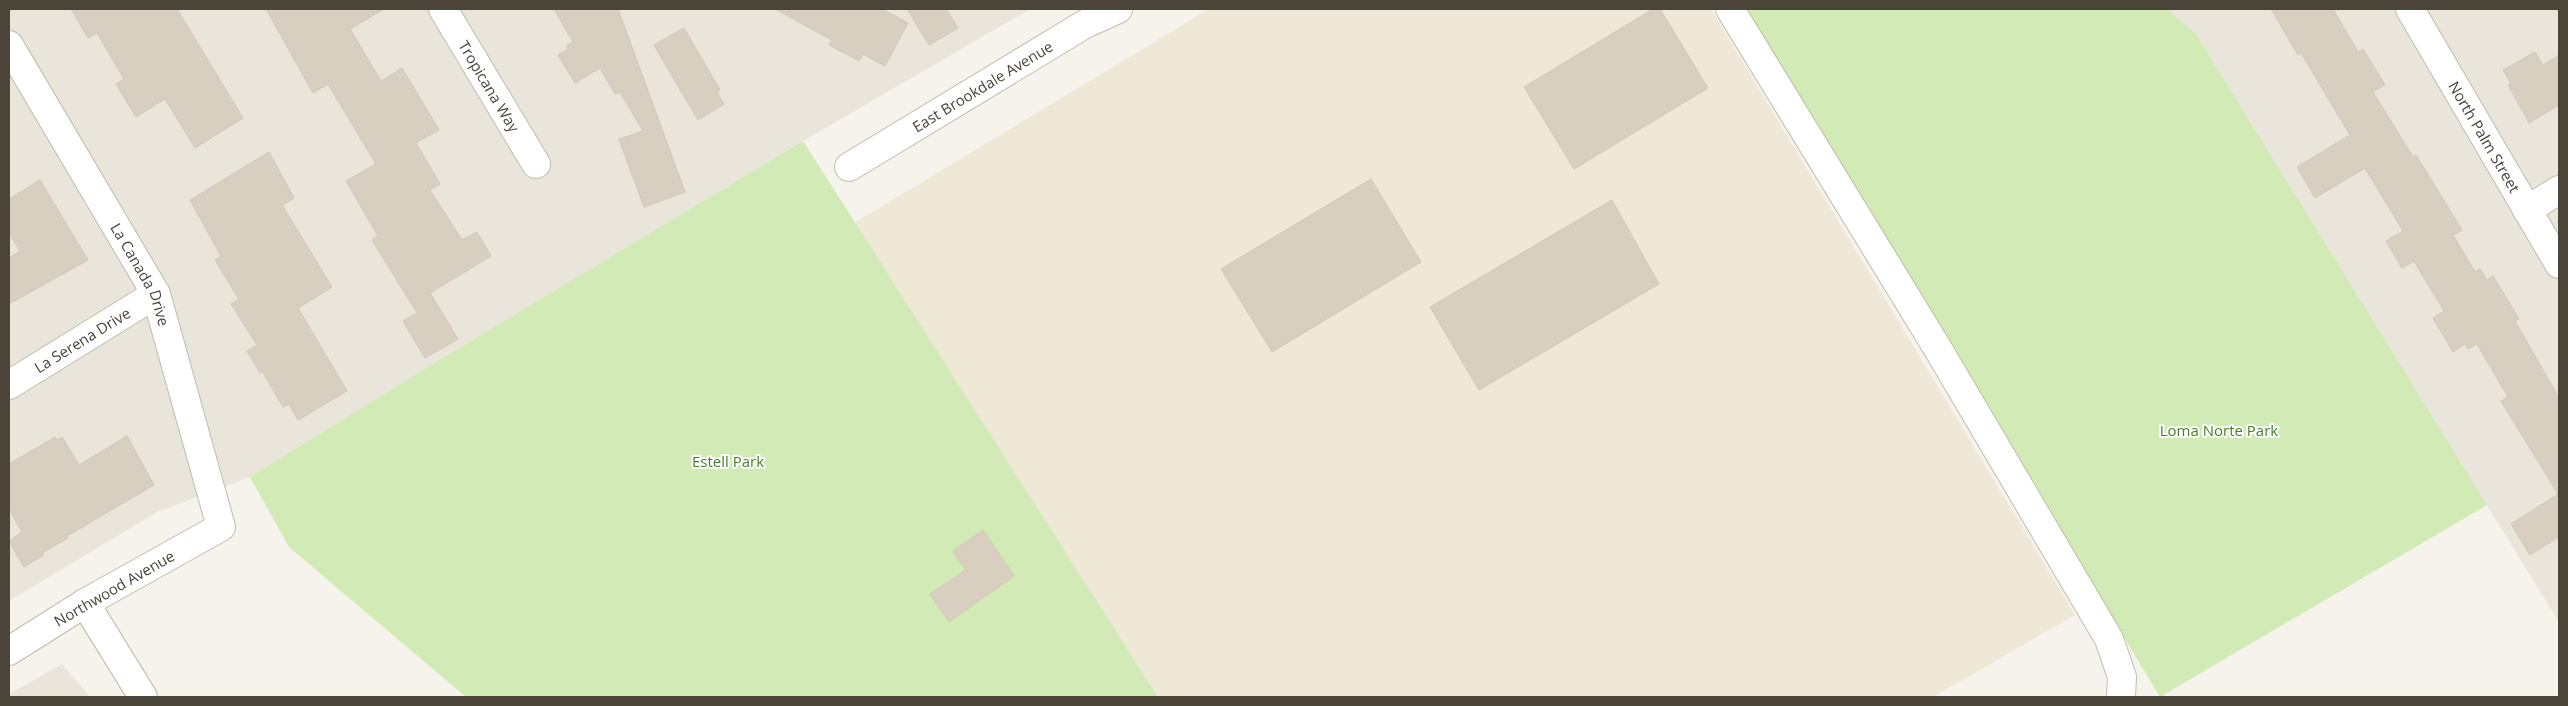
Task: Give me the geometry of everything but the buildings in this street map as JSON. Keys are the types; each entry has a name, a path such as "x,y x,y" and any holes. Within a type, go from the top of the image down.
{"street":[{"name":"Tropicana Way","path":"443,9 536,164"},
{"name":"East Brookdale Avenue","path":"849,167 1085,24 1118,9"},
{"path":"1730,9 1938,349 2109,639 2122,677 2121,697"},
{"name":"North Palm Street","path":"2410,9 2559,264"},
{"name":"La Canada Drive","path":"9,45 156,294 220,527"},
{"path":"2527,210 2559,190"},
{"name":"La Serena Drive","path":"9,385 156,294"},
{"name":"Northwood Avenue","path":"9,651 85,603 220,527"},
{"path":"85,603 143,697"}],"shaded area":[{"path":"9,9 1030,9 803,141 426,368 250,477 157,512 9,601"},
{"path":"1209,9 1711,9 2075,615 1933,697 1158,697 854,223"},
{"path":"2167,9 2559,9 2559,622 2196,34"},
{"path":"62,664 90,697 9,697 9,694"}],"green space":[{"name":"Loma Norte Park","path":"1745,9 2167,9 2196,34 2487,505 2160,697"},
{"name":"Estell Park","path":"803,141 1158,697 466,697 289,547 250,477 426,368"}]}
